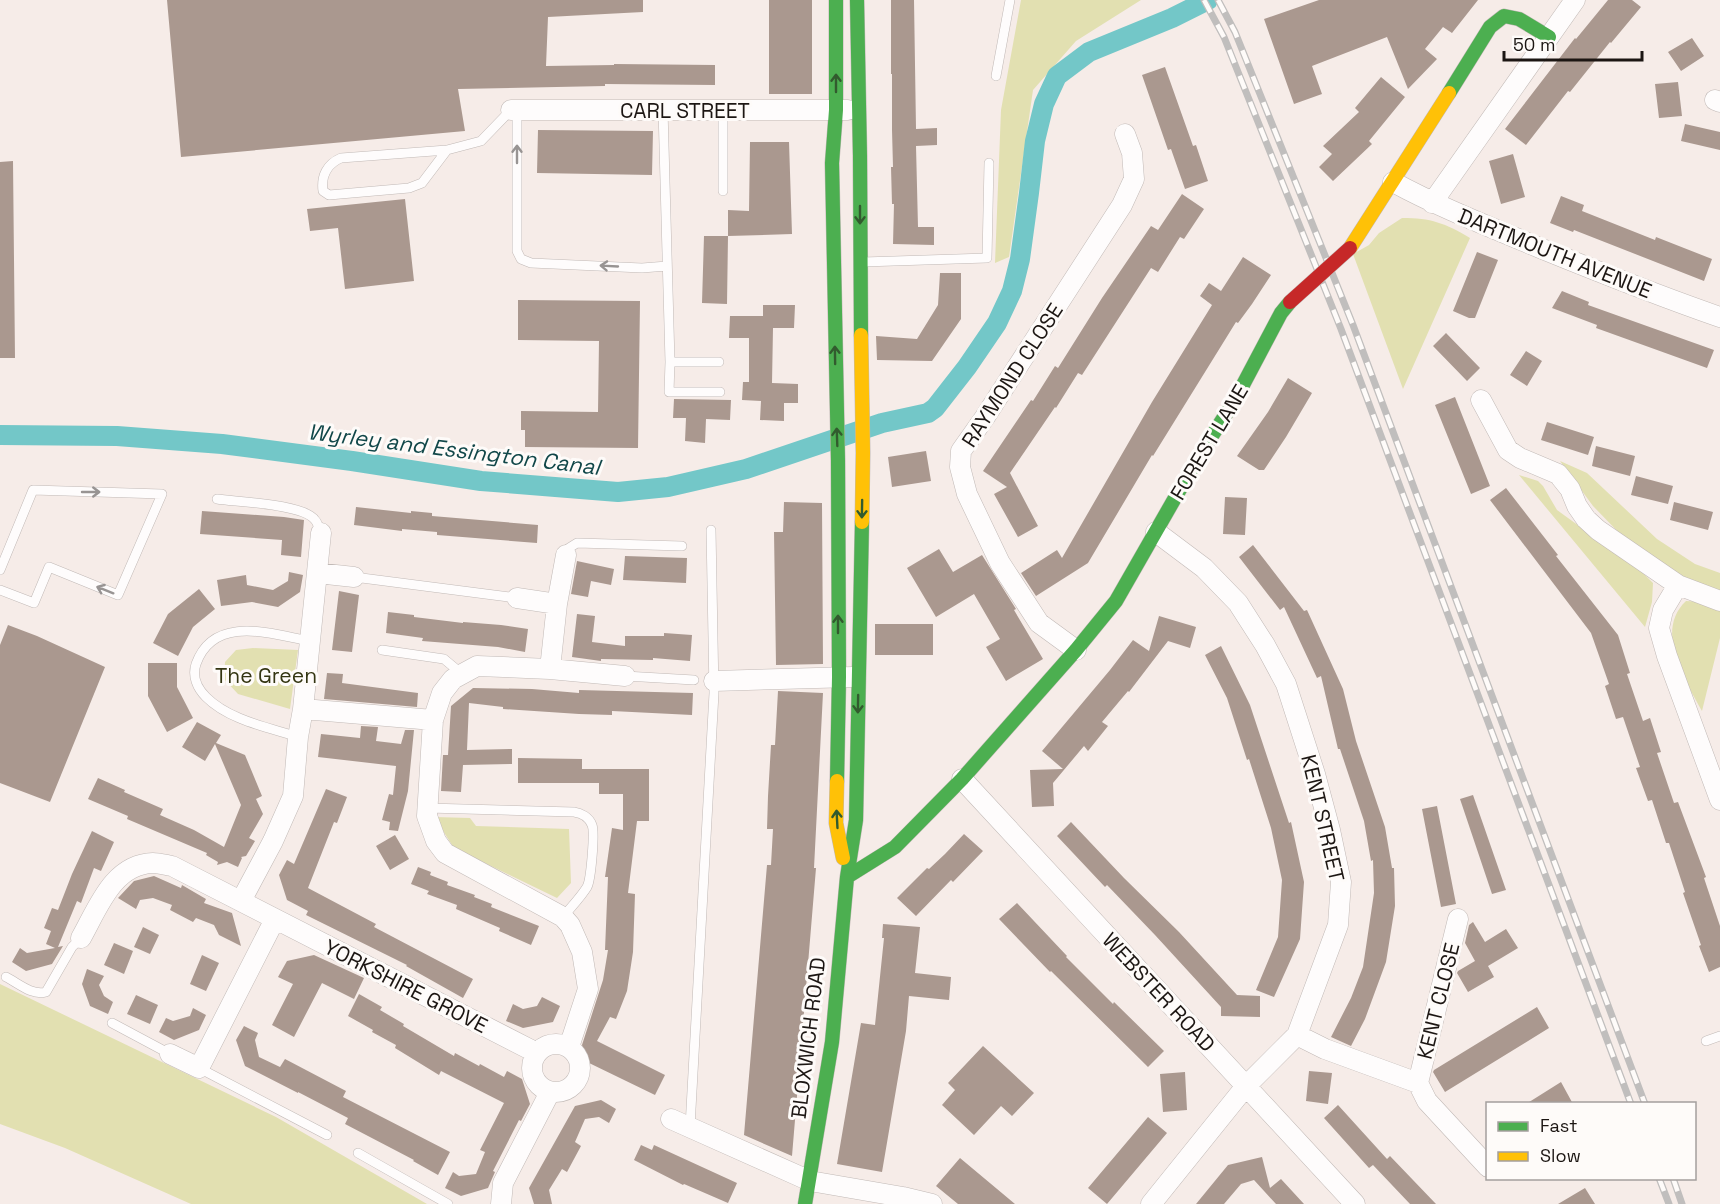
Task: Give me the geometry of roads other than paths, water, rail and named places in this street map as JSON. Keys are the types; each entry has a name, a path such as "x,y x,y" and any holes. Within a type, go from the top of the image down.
{"main road":[{"path":"836,0 836,110 832,163 838,461 839,677 836,822 847,877"},
{"path":"847,877 856,820 863,451 857,0"},
{"name":"FOREST LANE","path":"847,877 895,847 962,779 1077,650 1116,601 1199,456 1235,400 1281,313 1290,302 1350,248 1490,27 1504,16 1519,20 1549,37"},
{"path":"838,553 861,552"},
{"name":"BLOXWICH ROAD","path":"805,1204 832,1042 847,877"}],"street":[{"path":"1432,203 1575,0"},
{"name":"CARL STREET","path":"514,110 859,110"},
{"name":"RAYMOND CLOSE","path":"1077,650 1039,622 1000,563 967,494 960,467 961,451 1122,205 1134,179 1124,155 1125,134"},
{"name":"DARTMOUTH AVENUE","path":"1393,182 1432,203 1616,279 1720,317"},
{"path":"1481,400 1508,450 1520,458 1558,474 1570,489 1581,513 1598,530 1678,585 1720,601"},
{"name":"KENT STREET","path":"1150,1204 1246,1086 1297,1035 1338,924 1341,882 1316,774 1286,684 1265,645 1238,603 1204,568 1156,531"},
{"path":"241,901 273,841 293,795 321,533"},
{"path":"550,669 557,604 566,555"},
{"path":"317,573 354,577"},
{"path":"1678,585 1663,610 1659,628 1667,656 1720,800"},
{"path":"517,598 557,604"},
{"path":"569,1047 588,989 582,952 570,925 563,917 445,853 436,841 427,816 433,720 442,693 453,679 477,666 550,669 625,676"},
{"path":"714,681 859,677"},
{"path":"303,709 433,720"},
{"name":"WEBSTER ROAD","path":"962,779 1355,1204"},
{"name":"YORKSHIRE GROVE","path":"81,938 110,886 123,873 140,865 155,863 172,866 537,1053"},
{"path":"170,1054 199,1068 274,919"},
{"name":"KENT CLOSE","path":"1458,919 1418,1083 1427,1101 1486,1165"},
{"name":"KENT CLOSE","path":"1297,1035 1325,1049 1418,1083"},
{"path":"558,1044 569,1047 577,1055 580,1065 579,1076 573,1086 562,1092 550,1092 542,1088 533,1075 533,1059 537,1053 546,1046 558,1044"},
{"path":"501,1204 503,1183 550,1092"},
{"path":"671,1119 810,1181 932,1204"}],"lane":[{"path":"996,76 1010,0"},
{"path":"663,109 669,392 720,392"},
{"path":"723,109 723,191"},
{"path":"514,110 517,251 521,259 531,263 642,268 668,266"},
{"path":"447,150 422,183 409,188 329,195 324,190 322,183 332,161 341,158 447,150 481,141 514,110"},
{"path":"860,262 987,258 989,163"},
{"path":"670,362 719,362"},
{"path":"0,570 33,490 162,494 118,595 49,567 34,603 0,590"},
{"path":"217,500 290,508 305,512 315,519 321,533"},
{"path":"690,1128 714,681 711,530"},
{"path":"566,555 569,548 577,543 682,546"},
{"path":"354,577 517,598"},
{"path":"298,737 224,711 197,687 195,667 202,651 216,637 233,632 250,631 310,640"},
{"path":"382,650 444,659 462,674"},
{"path":"625,676 694,680"},
{"path":"427,808 574,812 588,818 594,832 589,883 563,917"},
{"path":"6,977 34,992 46,992 72,947 81,938"},
{"path":"112,1023 170,1054"},
{"path":"1706,1041 1720,1036"},
{"path":"199,1068 327,1136"},
{"path":"358,1153 448,1204"}],"waterway":[{"name":"Wyrley and Essington Canal","path":"0,435 117,436 222,444 481,481 618,492 668,487 746,469 882,423 928,413 935,408 967,367 997,323 1012,291 1020,259 1035,141 1044,104 1057,76 1089,52 1172,18 1208,0"}],"railway":[{"path":"1204,0 1224,37 1341,329 1630,1102"},
{"path":"1218,0 1235,32 1353,325 1644,1102"},
{"path":"1660,1180 1669,1204"},
{"path":"1674,1180 1682,1204"}],"park label":[{"name":"The Green","path":"266,675"}]}
